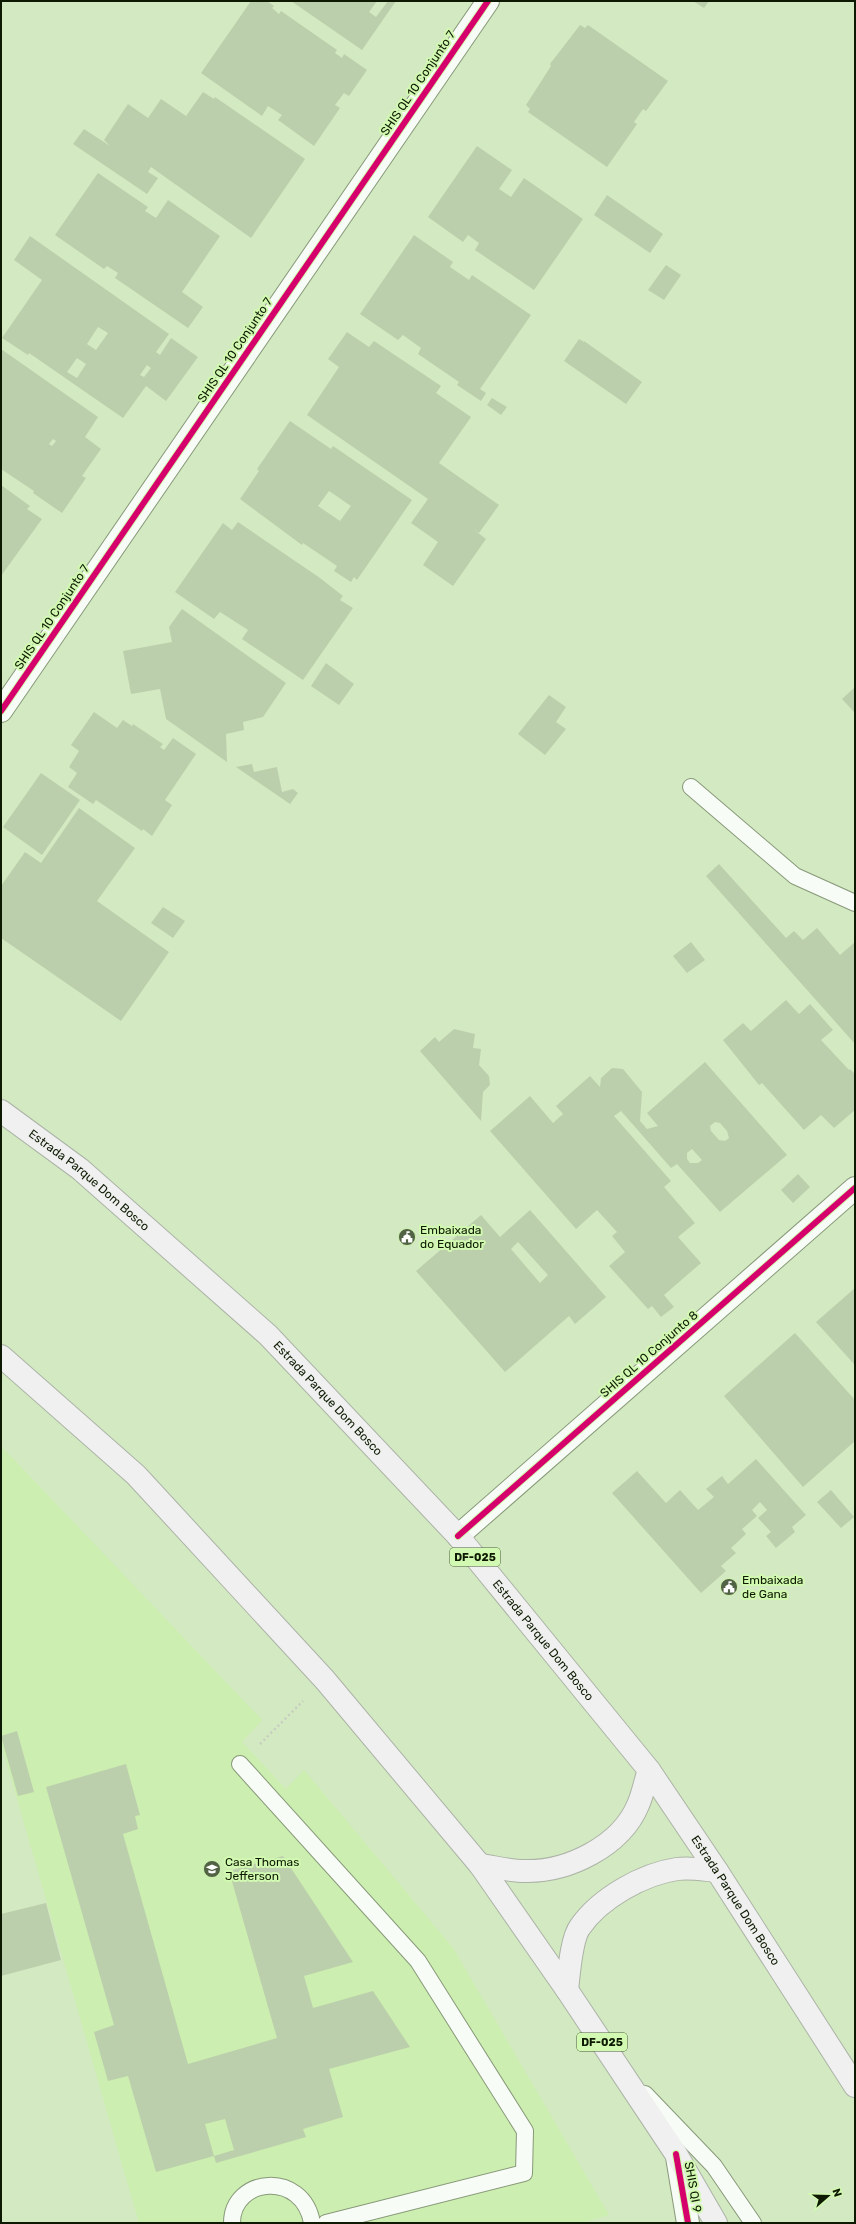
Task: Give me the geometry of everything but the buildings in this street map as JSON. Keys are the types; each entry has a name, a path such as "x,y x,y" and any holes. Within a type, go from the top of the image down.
{"main road":[{"name":"Estrada Parque Dom Bosco","path":"1,1110 80,1169 268,1335 458,1536 649,1770 717,1871 855,2086"},
{"name":"DF-025","path":"1,1356 136,1475 325,1680 480,1865 567,1990 676,2154 716,2223"},
{"path":"480,1865 526,1871 559,1867 597,1851 622,1831 638,1806 649,1770"},
{"path":"567,1990 571,1954 579,1928 611,1897 647,1875 679,1868 717,1871"}],"street":[{"name":"SHIS QL 10 Conjunto 7","path":"1,711 488,1"},
{"name":"SHIS QL 10 Conjunto 8","path":"458,1536 855,1188"},
{"name":"SHIS QI 9","path":"676,2154 688,2223"}],"lane":[{"path":"691,786 795,876 855,903"},
{"path":"240,1764 418,1961 525,2131 524,2173 326,2223"},
{"path":"617,2065 714,2166 753,2223"},
{"path":"232,2223 236,2207 244,2196 256,2189 269,2185 282,2186 295,2192 305,2201 311,2213 312,2223"}],"path":[{"path":"240,1764 325,1680"}],"shaded area":[{"name":"Casa Thomas Jefferson","path":"1,1446 262,1720 242,1742 286,1789 304,1770 453,1948 609,2215 581,2223 139,2223 1,1743"}],"cycle path":[{"path":"1,711 488,1"},
{"path":"458,1536 855,1188"},
{"path":"676,2154 688,2223"}],"place":[{"name":"Embaixada do Equador","path":"407,1237"},
{"name":"Embaixada de Gana","path":"729,1587"},
{"name":"Casa Thomas Jefferson","path":"212,1869"}]}
